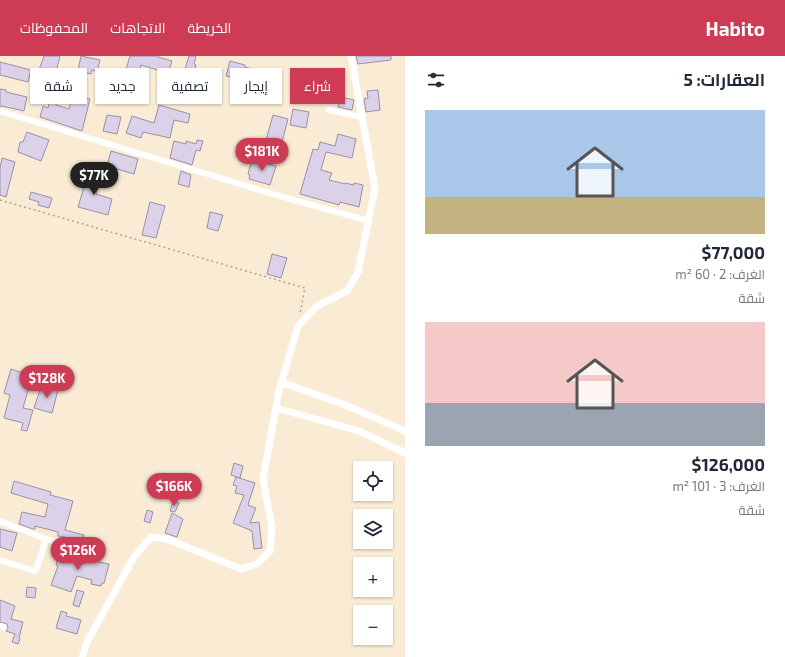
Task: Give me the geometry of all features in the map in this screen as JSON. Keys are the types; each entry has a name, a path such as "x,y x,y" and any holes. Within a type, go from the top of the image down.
{"street":[{"path":"82,657 88,640 134,557 151,536 168,538 241,569 257,564 270,551 272,527 263,479 281,382 298,326 317,306 347,291 358,272 375,188 351,56"},
{"path":"329,110 362,117"},
{"path":"0,111 263,191 369,221"},
{"path":"281,382 348,406 405,431"},
{"path":"276,408 359,431 405,453"},
{"path":"0,521 46,538 100,552"},
{"path":"0,560 35,571 46,538"}],"path":[{"path":"0,200 305,288 298,326"}],"building":[{"path":"44,56 60,56 57,68 40,68"},
{"path":"81,56 100,60 98,68 95,68 95,71 92,70 91,74 87,73 87,68 78,68"},
{"path":"130,56 159,56 158,57 172,61 170,68 157,68 157,70 141,65 140,68 126,68"},
{"path":"189,56 196,56 194,64 196,65 195,68 185,68"},
{"path":"356,56 391,56 391,60 358,64"},
{"path":"230,61 245,65 245,67 248,68 230,68 230,77 226,76"},
{"path":"0,62 30,70 28,82 0,75"},
{"path":"0,89 27,97 24,111 2,106 0,107"},
{"path":"378,90 380,110 366,112 364,99 368,98 367,91"},
{"path":"87,98 90,99 82,131 40,117 43,106 48,108 49,104 56,104 69,109 70,104 87,104"},
{"path":"345,98 354,100 352,110 338,107 339,104 345,104"},
{"path":"159,105 190,114 188,123 174,120 170,138 143,132 141,138 126,133 132,116 154,123"},
{"path":"293,109 309,112 306,128 290,125"},
{"path":"107,115 121,117 117,134 103,131"},
{"path":"273,115 288,119 282,142 279,141 275,155 262,151 264,140 266,140"},
{"path":"27,132 49,140 41,161 18,152 20,142 23,142"},
{"path":"338,134 356,139 352,158 326,152 321,170 332,173 329,180 345,184 354,185 354,183 363,185 359,207 340,202 339,205 300,194 313,149 318,150 320,142 335,146"},
{"path":"197,140 203,141 200,151 196,150 192,165 170,158 174,141 186,144 186,141 196,144"},
{"path":"111,151 138,159 134,174 107,166"},
{"path":"2,158 15,162 6,197 0,195 0,168"},
{"path":"252,160 276,166 270,185 249,179 250,175 248,174"},
{"path":"181,171 191,175 189,187 178,184"},
{"path":"84,173 101,178 96,194 112,199 108,215 78,207 84,187 81,186"},
{"path":"31,192 52,198 49,208 38,205 39,202 29,199"},
{"path":"150,202 165,206 156,238 142,235"},
{"path":"210,212 223,215 218,231 207,228"},
{"path":"272,254 287,258 281,278 267,274"},
{"path":"11,369 32,376 23,408 33,410 27,431 21,430 23,423 4,418 10,395 4,393"},
{"path":"53,384 59,386 52,413 34,408 41,387 51,390"},
{"path":"234,463 243,466 240,478 231,475"},
{"path":"236,477 255,483 248,505 256,508 250,523 259,522 262,548 254,549 252,531 233,523 244,495 235,493 237,486 233,485"},
{"path":"14,481 51,492 50,495 73,501 65,530 84,535 81,543 69,540 70,538 58,536 58,532 35,526 35,529 33,529 19,524 22,512 45,517 48,504 11,493"},
{"path":"173,502 179,503 175,512 170,511"},
{"path":"147,510 153,512 150,523 144,521"},
{"path":"172,513 183,519 177,537 165,533"},
{"path":"0,529 17,533 12,551 0,547"},
{"path":"56,548 66,551 65,557 84,564 86,556 98,560 98,562 109,564 104,583 102,583 101,586 91,584 92,580 77,576 71,592 51,585 58,566 56,565 59,555 55,554"},
{"path":"27,587 36,588 35,598 26,597"},
{"path":"77,590 84,592 79,607 73,605"},
{"path":"0,600 15,606 11,619 23,622 18,644 12,642 15,634 6,631 8,628 7,624 0,622"},
{"path":"61,611 67,613 66,616 81,620 77,634 56,628"}]}
